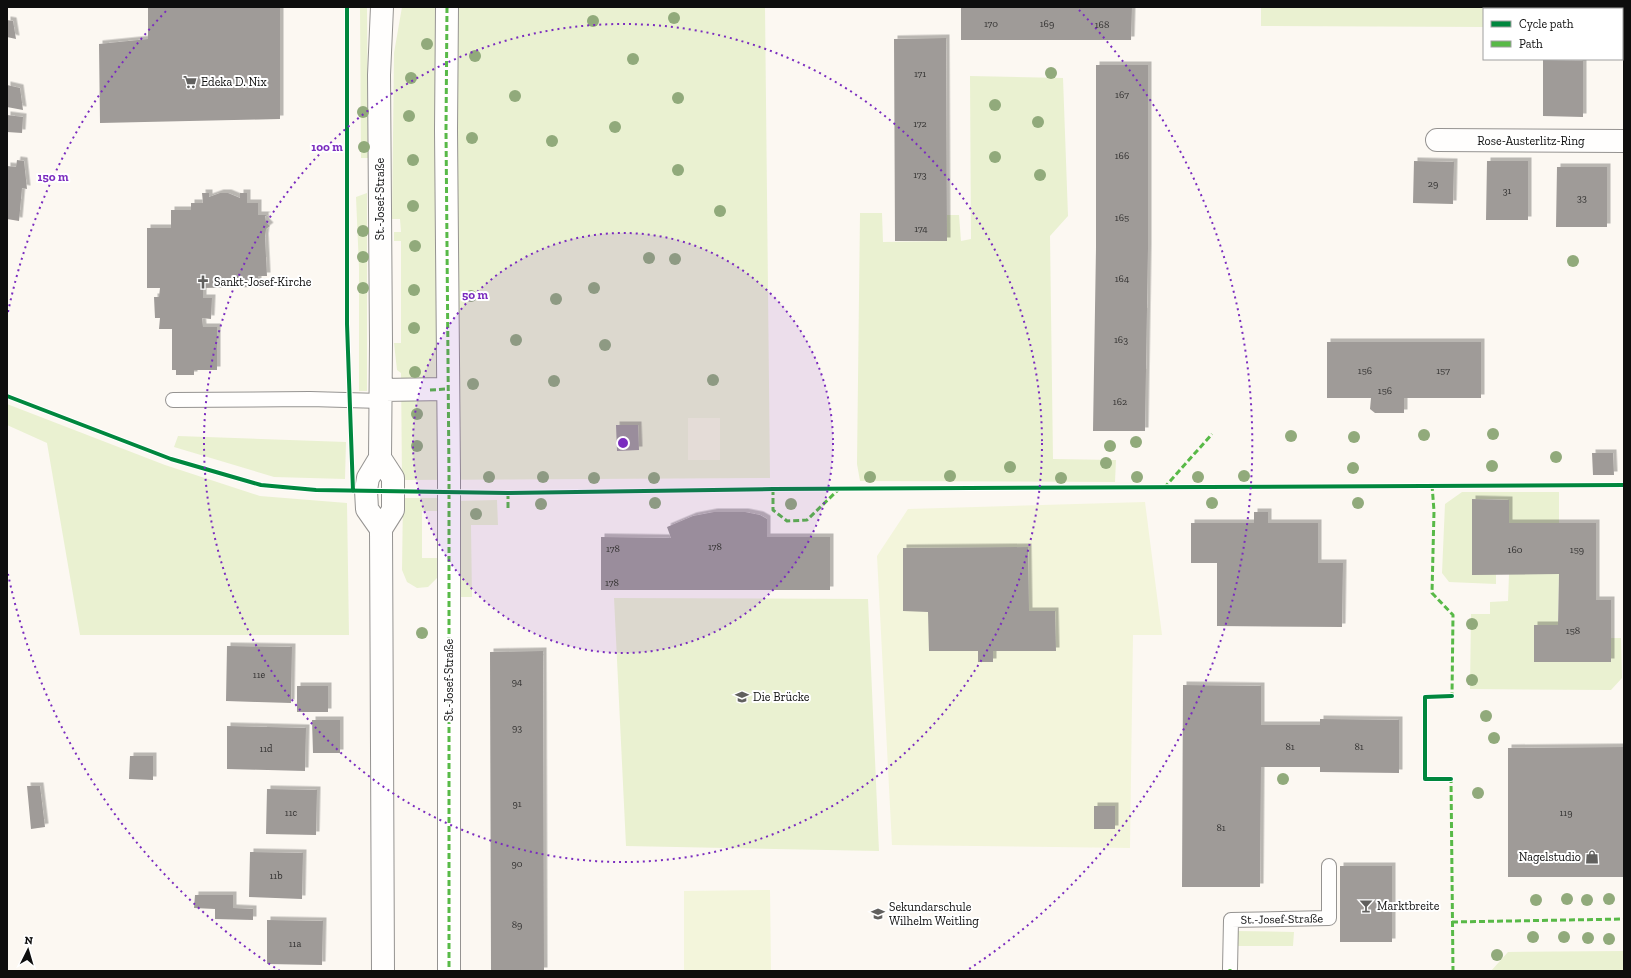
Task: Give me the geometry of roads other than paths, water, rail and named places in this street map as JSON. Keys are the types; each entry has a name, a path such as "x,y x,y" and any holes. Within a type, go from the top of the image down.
{"street":[{"name":"St.-Josef-Straße","path":"382,7 379,75 380,458 368,478 366,490 367,509 381,529 383,971"},
{"name":"St.-Josef-Straße","path":"447,7 446,138 447,389 449,476 449,971"},
{"name":"Rose-Austerlitz-Ring","path":"1437,140 1624,141"},
{"path":"381,396 447,389"}],"lane":[{"path":"173,400 310,399 381,396"},
{"name":"St.-Josef-Straße","path":"1230,969 1231,920 1329,918 1329,866"}],"place":[{"name":"Edeka D. Nix","path":"190,82"},
{"name":"Sankt-Josef-Kirche","path":"203,282"},
{"name":"Die Brücke","path":"742,697"},
{"name":"Nagelstudio","path":"1592,857"},
{"name":"Marktbreite","path":"1366,906"},
{"name":"Sekundarschule Wilhelm Weitling","path":"878,914"}]}
